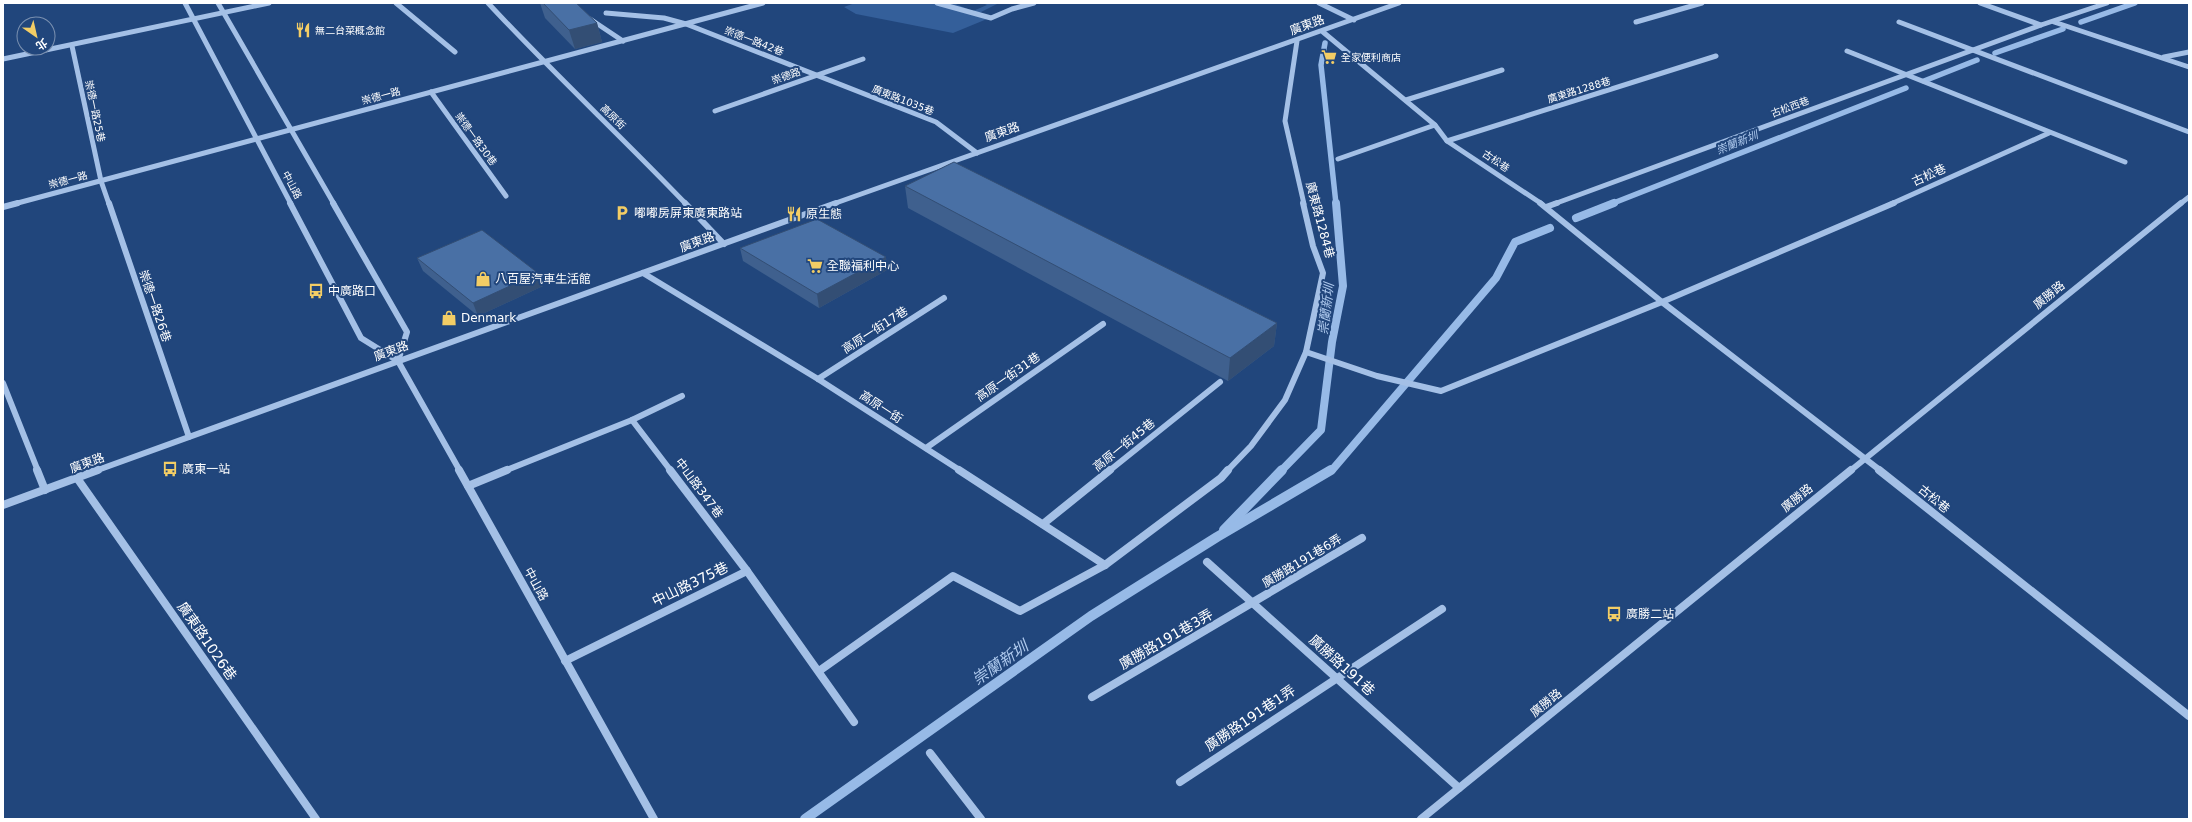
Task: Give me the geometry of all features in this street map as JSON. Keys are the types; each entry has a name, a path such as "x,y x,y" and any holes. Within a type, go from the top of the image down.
{"street":[{"name":"中山路","path":"185,3 361,338 398,361 564,661 654,819"},
{"path":"218,3 407,332 398,361"},
{"path":"3,59 72,46 269,3"},
{"path":"396,3 455,52"},
{"name":"高原街","path":"488,3 543,62 631,147 724,244"},
{"name":"崇德一路","path":"3,207 763,3"},
{"path":"937,3 991,18 1012,9 1034,3"},
{"path":"1319,3 1354,20"},
{"name":"廣東路","path":"3,505 398,361 977,153 1323,32 1399,3"},
{"path":"1636,22 1702,3"},
{"name":"古松西巷","path":"1980,3 2041,24"},
{"name":"古松西巷","path":"1546,208 1905,74 1973,51 2041,24 2054,22 2106,3"},
{"name":"崇德一路42巷","path":"606,13 664,18 686,24 816,75"},
{"path":"584,16 623,41"},
{"path":"1899,22 2189,132"},
{"path":"2054,22 2189,66"},
{"name":"古松巷","path":"1323,32 1435,125 1447,141 1546,208 1662,302 1866,459 2189,716"},
{"name":"廣東路1284巷","path":"819,671 953,576 1020,611 1105,565 1221,478 1246,451 1285,400 1306,352 1323,273 1313,246 1285,121 1297,41"},
{"name":"崇德一路25巷","path":"72,46 101,181"},
{"path":"1847,51 2049,133 2125,162"},
{"path":"2162,58 2189,52"},
{"name":"廣東路1288巷","path":"1447,141 1716,56"},
{"name":"崇德路","path":"714,110 863,59"},
{"path":"1406,100 1502,70"},
{"name":"廣東路1035巷","path":"816,75 936,122 977,153"},
{"name":"崇德一路30巷","path":"431,92 506,196"},
{"path":"1338,158 1435,125"},
{"name":"古松巷","path":"1306,352 1349,368 1414,386 1441,391 1662,302 1894,203 2049,133"},
{"name":"崇德一路26巷","path":"101,181 189,437"},
{"name":"廣勝路","path":"1421,819 2189,197"},
{"name":"高原一街","path":"643,273 926,448 1105,565"},
{"name":"高原一街17巷","path":"818,380 944,298"},
{"name":"高原一街31巷","path":"926,448 1103,324"},
{"name":"高原一街45巷","path":"1042,524 1220,382"},
{"path":"3,383 6,401 45,490"},
{"path":"468,486 632,420 682,396"},
{"name":"中山路347巷","path":"632,420 747,571"},
{"name":"廣東路1026巷","path":"77,478 316,819"},
{"name":"廣勝路191巷6弄","path":"1253,604 1362,538"},
{"name":"廣勝路191巷","path":"1207,562 1459,788"},
{"name":"中山路375巷","path":"564,661 747,571 854,722"},
{"name":"廣勝路191巷3弄","path":"1092,698 1253,604"},
{"name":"廣勝路191巷1弄","path":"1180,782 1442,609"},
{"path":"930,753 981,819"}],"shaded area":[{"path":"855,3 953,3 973,11 987,5 983,3 999,3 979,13 987,19 953,33 856,14 844,7"}],"building":[{"path":"543,3 576,3 597,23 569,30"},
{"path":"954,162 1277,323 1230,358 905,186"},
{"name":"全聯福利中心","path":"817,219 886,257 817,294 740,248"},
{"name":"八百屋汽車生活館","path":"482,230 538,273 473,303 417,258"}],"waterway":[{"name":"崇蘭新圳","path":"2081,22 2135,3"},
{"name":"崇蘭新圳","path":"1995,53 2063,29"},
{"name":"崇蘭新圳","path":"1325,43 1321,65 1336,204"},
{"name":"崇蘭新圳","path":"1924,81 1977,60"},
{"name":"崇蘭新圳","path":"1611,204 1906,88"},
{"name":"崇蘭新圳","path":"1281,471 1321,430 1332,342 1343,286 1336,203"},
{"name":"崇蘭新圳","path":"1576,218 1614,203"},
{"name":"崇蘭新圳","path":"1331,470 1496,278 1515,242 1550,228"},
{"name":"崇蘭新圳","path":"1224,530 1282,470"},
{"name":"崇蘭新圳","path":"805,819 1091,616 1217,537 1331,470"}],"place":[{"name":"無二台菜概念館","path":"303,30"},
{"name":"全家便利商店","path":"1329,57"},
{"name":"嘟嘟房屏東廣東路站","path":"622,213"},
{"name":"原生態","path":"794,214"},
{"name":"全聯福利中心","path":"815,266"},
{"name":"八百屋汽車生活館","path":"483,279"},
{"name":"中廣路口","path":"316,291"},
{"name":"Denmark","path":"449,318"},
{"name":"廣東一站","path":"170,469"},
{"name":"廣勝二站","path":"1614,614"}]}
